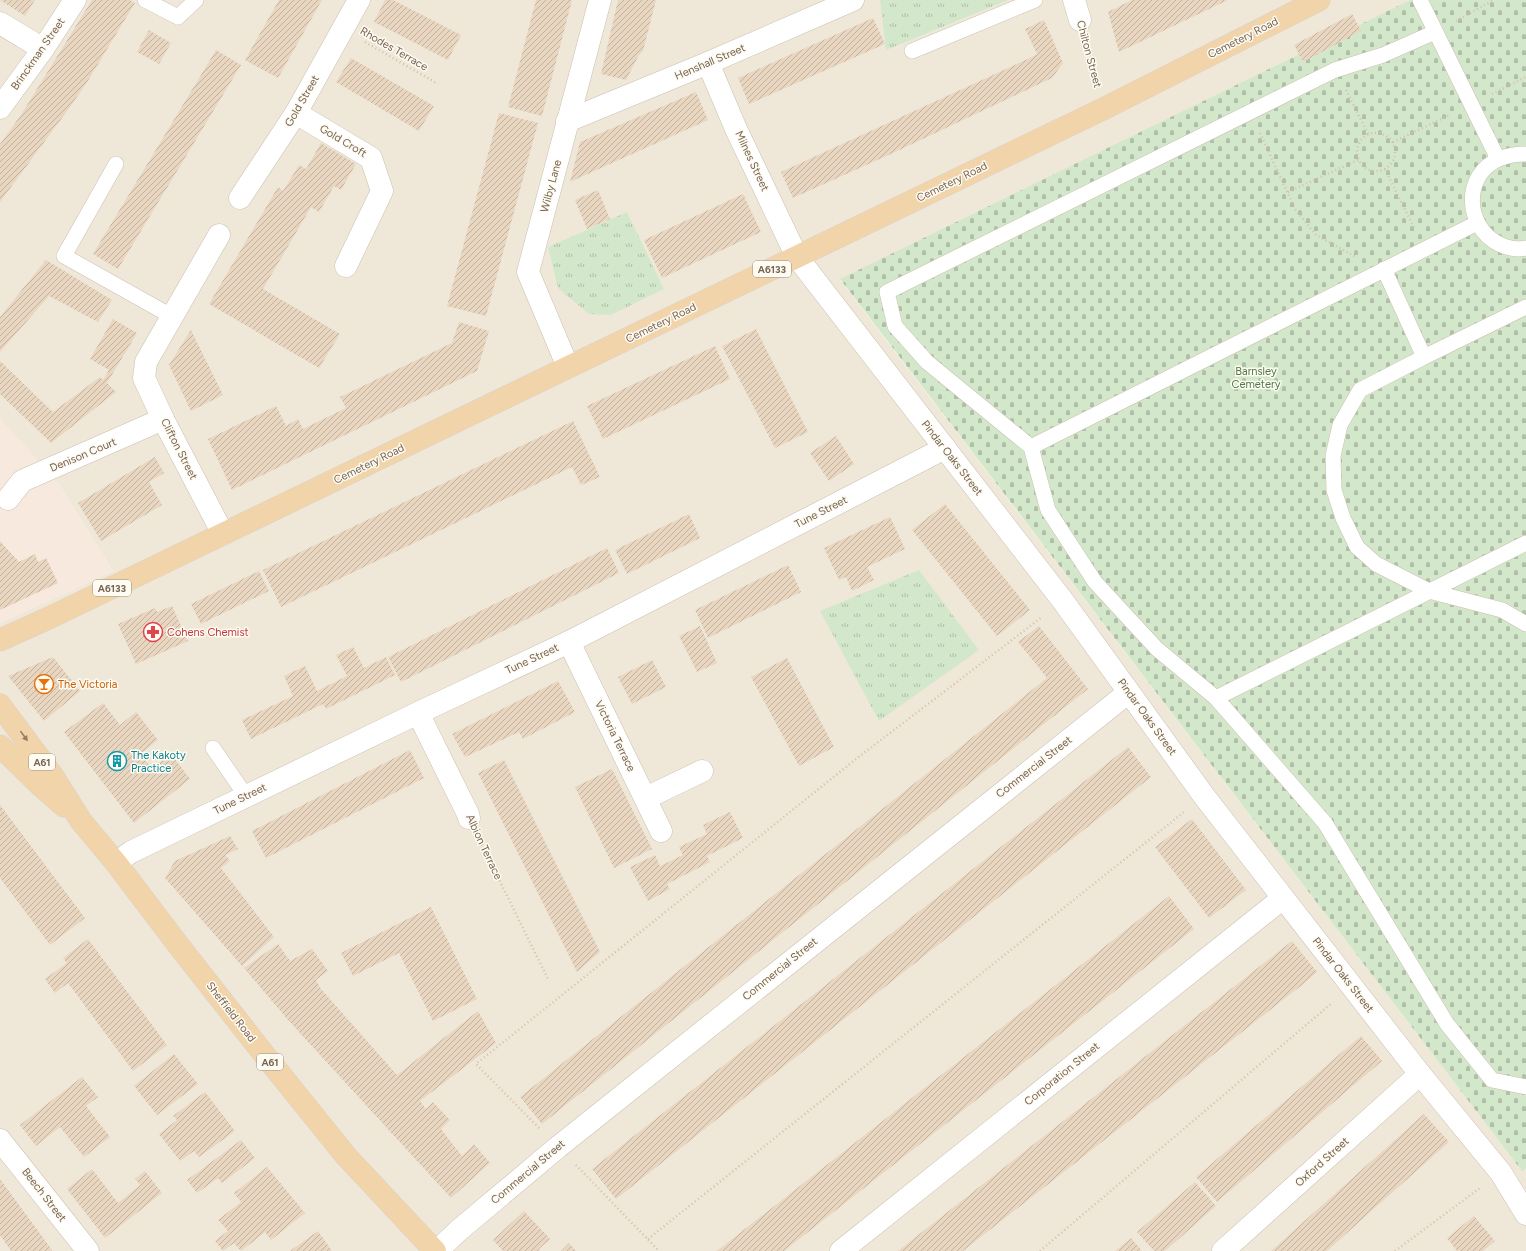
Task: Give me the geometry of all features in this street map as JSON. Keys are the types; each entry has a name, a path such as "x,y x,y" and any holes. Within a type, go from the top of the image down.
{"highway":[{"name":"Cemetery Road","path":"0,640 51,618 1103,109 1317,0"},
{"name":"Sheffield Road","path":"0,705 52,775 81,821 116,863 194,965 346,1156 436,1251"},
{"name":"Sheffield Road","path":"0,746 39,784 81,821"}],"street":[{"name":"Brinckman Street","path":"0,108 43,49 75,0"},
{"name":"Gold Street","path":"240,198 296,113 358,0"},
{"name":"Wilby Lane","path":"568,367 528,272 600,0"},
{"name":"Henshall Street","path":"567,122 853,0"},
{"path":"0,23 43,49"},
{"name":"Milnes Street","path":"708,63 736,129 797,257"},
{"name":"Gold Croft","path":"296,113 371,158 382,191 346,266"},
{"path":"173,317 219,235"},
{"name":"Pindar Oaks Street","path":"797,257 1063,601 1204,796 1420,1074 1501,1173 1526,1214"},
{"name":"Clifton Street","path":"173,317 146,362 144,378 163,419 223,534"},
{"name":"Denison Court","path":"8,499 22,481 163,419"},
{"name":"Tune Street","path":"116,863 131,852 418,712 569,642 945,448"},
{"name":"Victoria Terrace","path":"569,642 661,831"},
{"name":"Commercial Street","path":"436,1251 558,1147 1129,692"},
{"name":"Albion Terrace","path":"418,712 469,818"},
{"path":"646,798 702,771"},
{"name":"Corporation Street","path":"841,1251 1283,898"},
{"name":"Oxford Street","path":"1223,1251 1420,1074"},
{"name":"Beech Street","path":"0,1140 88,1251"}],"lane":[{"path":"145,0 178,17 196,0"},
{"path":"912,51 1035,0"},
{"path":"1420,0 1498,159"},
{"path":"1435,32 1383,55 1335,70 887,292 895,326 927,362 1030,446 1048,510 1095,582 1157,649 1216,698 1325,823 1447,1024 1492,1080 1526,1087"},
{"path":"1526,154 1512,154 1498,159 1485,168 1476,182 1472,198 1473,214 1480,228 1491,240 1506,247 1526,248"},
{"path":"116,164 64,256 173,317"},
{"path":"1030,446 1477,222"},
{"path":"1384,269 1424,357"},
{"path":"1526,307 1360,390 1340,425 1333,456 1334,490 1343,518 1357,547 1376,564 1429,591 1502,610 1526,624"},
{"path":"1216,698 1526,543"},
{"path":"213,748 246,796"}],"path":[{"path":"1435,32 1494,0"},
{"name":"Chilton Street","path":"1077,10 1103,109"},
{"name":"Rhodes Terrace","path":"342,29 438,84"},
{"path":"1335,70 1368,134"},
{"path":"1393,142 1526,78"},
{"path":"1251,112 1295,209 1316,235 1358,258 1384,269"},
{"path":"1379,132 1389,137 1393,142 1396,154 1394,160 1385,169 1373,171 1362,165 1358,160 1357,148 1359,142 1368,134 1379,132"},
{"path":"1288,192 1358,160"},
{"path":"1385,169 1424,249"},
{"path":"659,1251 476,1064 856,759 1063,601"},
{"path":"648,1239 1204,796"},
{"name":"Albion Terrace","path":"469,818 549,980"},
{"path":"1040,1251 1352,986"},
{"path":"1395,1251 1501,1173"}],"shaded area":[{"path":"0,0 1410,0 840,280 1522,1171 1526,1169 1526,1251 0,1251 0,623 113,571 59,484 0,419"},
{"path":"0,419 59,484 113,571 0,623"}],"green space":[{"path":"880,0 1008,0 886,50"},
{"name":"Barnsley Cemetery","path":"1410,0 1526,0 1526,1169 1522,1171 840,279"},
{"path":"627,212 664,289 611,315 589,314 558,288 548,247"},
{"path":"919,570 979,650 879,721 820,611"}],"building":[{"path":"0,0 35,0 25,16"},
{"path":"92,0 130,0 135,3 86,84 0,202 0,144 21,115"},
{"path":"279,0 322,0 278,78 245,60"},
{"path":"385,0 393,0 461,35 448,60 374,22"},
{"path":"536,0 572,0 542,116 508,107"},
{"path":"618,0 656,0 643,51 639,55 626,80 601,74"},
{"path":"1132,0 1228,0 1119,52 1108,12"},
{"path":"1352,14 1361,31 1303,62 1294,45"},
{"path":"873,18 885,44 749,104 738,78"},
{"path":"1044,20 1063,63 1052,78 893,153 793,198 781,172 1032,57 1037,54 1025,29"},
{"path":"149,30 171,43 159,64 137,52"},
{"path":"216,50 241,65 118,269 93,254"},
{"path":"351,58 434,106 419,131 336,82"},
{"path":"696,92 708,120 570,182 580,142"},
{"path":"499,113 538,123 486,316 447,306"},
{"path":"321,143 356,164 341,190 334,186 319,212 311,207 263,289 340,334 319,368 209,304 278,187 283,191 299,165 306,169"},
{"path":"598,190 610,219 587,229 575,200"},
{"path":"743,194 761,232 662,278 644,240"},
{"path":"46,260 112,300 98,322 49,296 0,352 0,317"},
{"path":"113,319 137,333 107,383 116,392 51,443 0,394 0,361 53,412 100,377 103,380 109,370 90,359"},
{"path":"459,322 489,331 477,371 232,490 208,439 276,406 286,426 298,419 303,429 346,408 340,397 452,343"},
{"path":"756,329 808,432 775,448 722,346"},
{"path":"191,330 223,395 191,411 169,365"},
{"path":"715,346 730,379 603,439 587,406"},
{"path":"573,421 600,477 581,485 572,467 281,607 263,570"},
{"path":"836,436 854,464 829,481 810,453"},
{"path":"155,457 164,473 149,482 162,505 101,541 78,503"},
{"path":"945,504 1030,610 997,636 912,530"},
{"path":"689,514 700,538 627,574 615,550"},
{"path":"890,517 905,549 867,567 874,580 852,591 846,577 839,580 824,548"},
{"path":"0,541 19,562 35,554 38,562 46,558 58,583 0,610"},
{"path":"607,548 619,573 401,682 388,657"},
{"path":"788,565 801,592 708,638 695,610"},
{"path":"259,571 269,591 201,624 191,604"},
{"name":"Cohens Chemist","path":"172,606 188,641 136,664 118,624 155,608 157,612"},
{"path":"700,626 717,663 697,672 679,636"},
{"path":"1039,626 1088,689 542,1124 520,1097 1047,678 1018,642"},
{"path":"353,647 364,668 386,657 395,675 326,709 323,704 251,739 242,720 293,696 284,676 305,666 317,691 347,676 336,655"},
{"name":"The Victoria","path":"53,657 80,691 44,721 8,676"},
{"path":"787,658 834,747 799,766 751,677"},
{"path":"652,660 666,687 632,704 618,677"},
{"path":"558,681 575,712 523,739 519,732 465,757 452,734"},
{"name":"The Kakoty Practice","path":"103,703 120,725 136,712 158,740 140,754 152,768 171,754 190,779 134,823 64,732"},
{"path":"1128,747 1151,777 616,1199 592,1169"},
{"path":"410,750 424,778 266,858 252,831"},
{"path":"504,760 600,952 577,972 478,773"},
{"path":"612,769 652,849 614,868 575,787"},
{"path":"0,805 85,918 50,945 0,878"},
{"path":"730,812 743,838 707,856 710,862 667,884 670,889 648,901 630,867 655,855 660,866 683,855 679,847 707,834 703,825"},
{"path":"1192,819 1246,890 1209,918 1155,847"},
{"path":"230,836 238,849 225,855 230,861 221,868 274,937 242,966 165,878 175,861"},
{"path":"1169,896 1194,929 784,1251 717,1251"},
{"path":"431,907 477,999 433,1021 399,953 353,976 341,953"},
{"path":"88,939 167,1045 133,1071 68,983 55,993 45,979 67,963 63,958"},
{"path":"1292,941 1317,972 1302,985 963,1251 898,1251"},
{"path":"278,944 290,961 312,949 328,971 316,980 321,989 397,1075 478,1011 496,1043 420,1101 426,1109 433,1102 450,1120 441,1129 462,1156 474,1144 490,1163 451,1198 288,1020 244,968"},
{"path":"1361,1036 1382,1061 1217,1202 1196,1177"},
{"path":"174,1054 198,1084 157,1115 134,1086"},
{"path":"82,1077 98,1097 86,1106 110,1137 84,1157 60,1127 36,1146 20,1125"},
{"path":"205,1092 235,1131 199,1157 194,1151 180,1161 159,1134 177,1120 173,1116"},
{"path":"1424,1114 1449,1142 1327,1251 1271,1251"},
{"path":"241,1140 255,1158 222,1183 218,1178 197,1193 187,1180"},
{"path":"267,1167 305,1213 271,1240 265,1232 241,1251 234,1243 223,1251 215,1241 228,1231 218,1220 241,1202 234,1193"},
{"path":"92,1169 118,1203 140,1185 135,1179 145,1171 162,1193 105,1238 67,1189"},
{"path":"0,1179 52,1250 51,1251 11,1251 0,1235"},
{"path":"1195,1182 1216,1206 1165,1251 1154,1251 1137,1232"},
{"path":"524,1211 550,1239 539,1249 540,1251 503,1251 493,1240"},
{"path":"1474,1216 1495,1241 1483,1251 1457,1251 1447,1238"},
{"path":"318,1231 332,1251 290,1251"},
{"path":"1131,1238 1142,1251 1115,1251"},
{"path":"569,1243 576,1251 561,1251"}],"place":[{"name":"Cohens Chemist","path":"153,632"},
{"name":"The Victoria","path":"44,684"},
{"name":"The Kakoty Practice","path":"117,761"}]}
